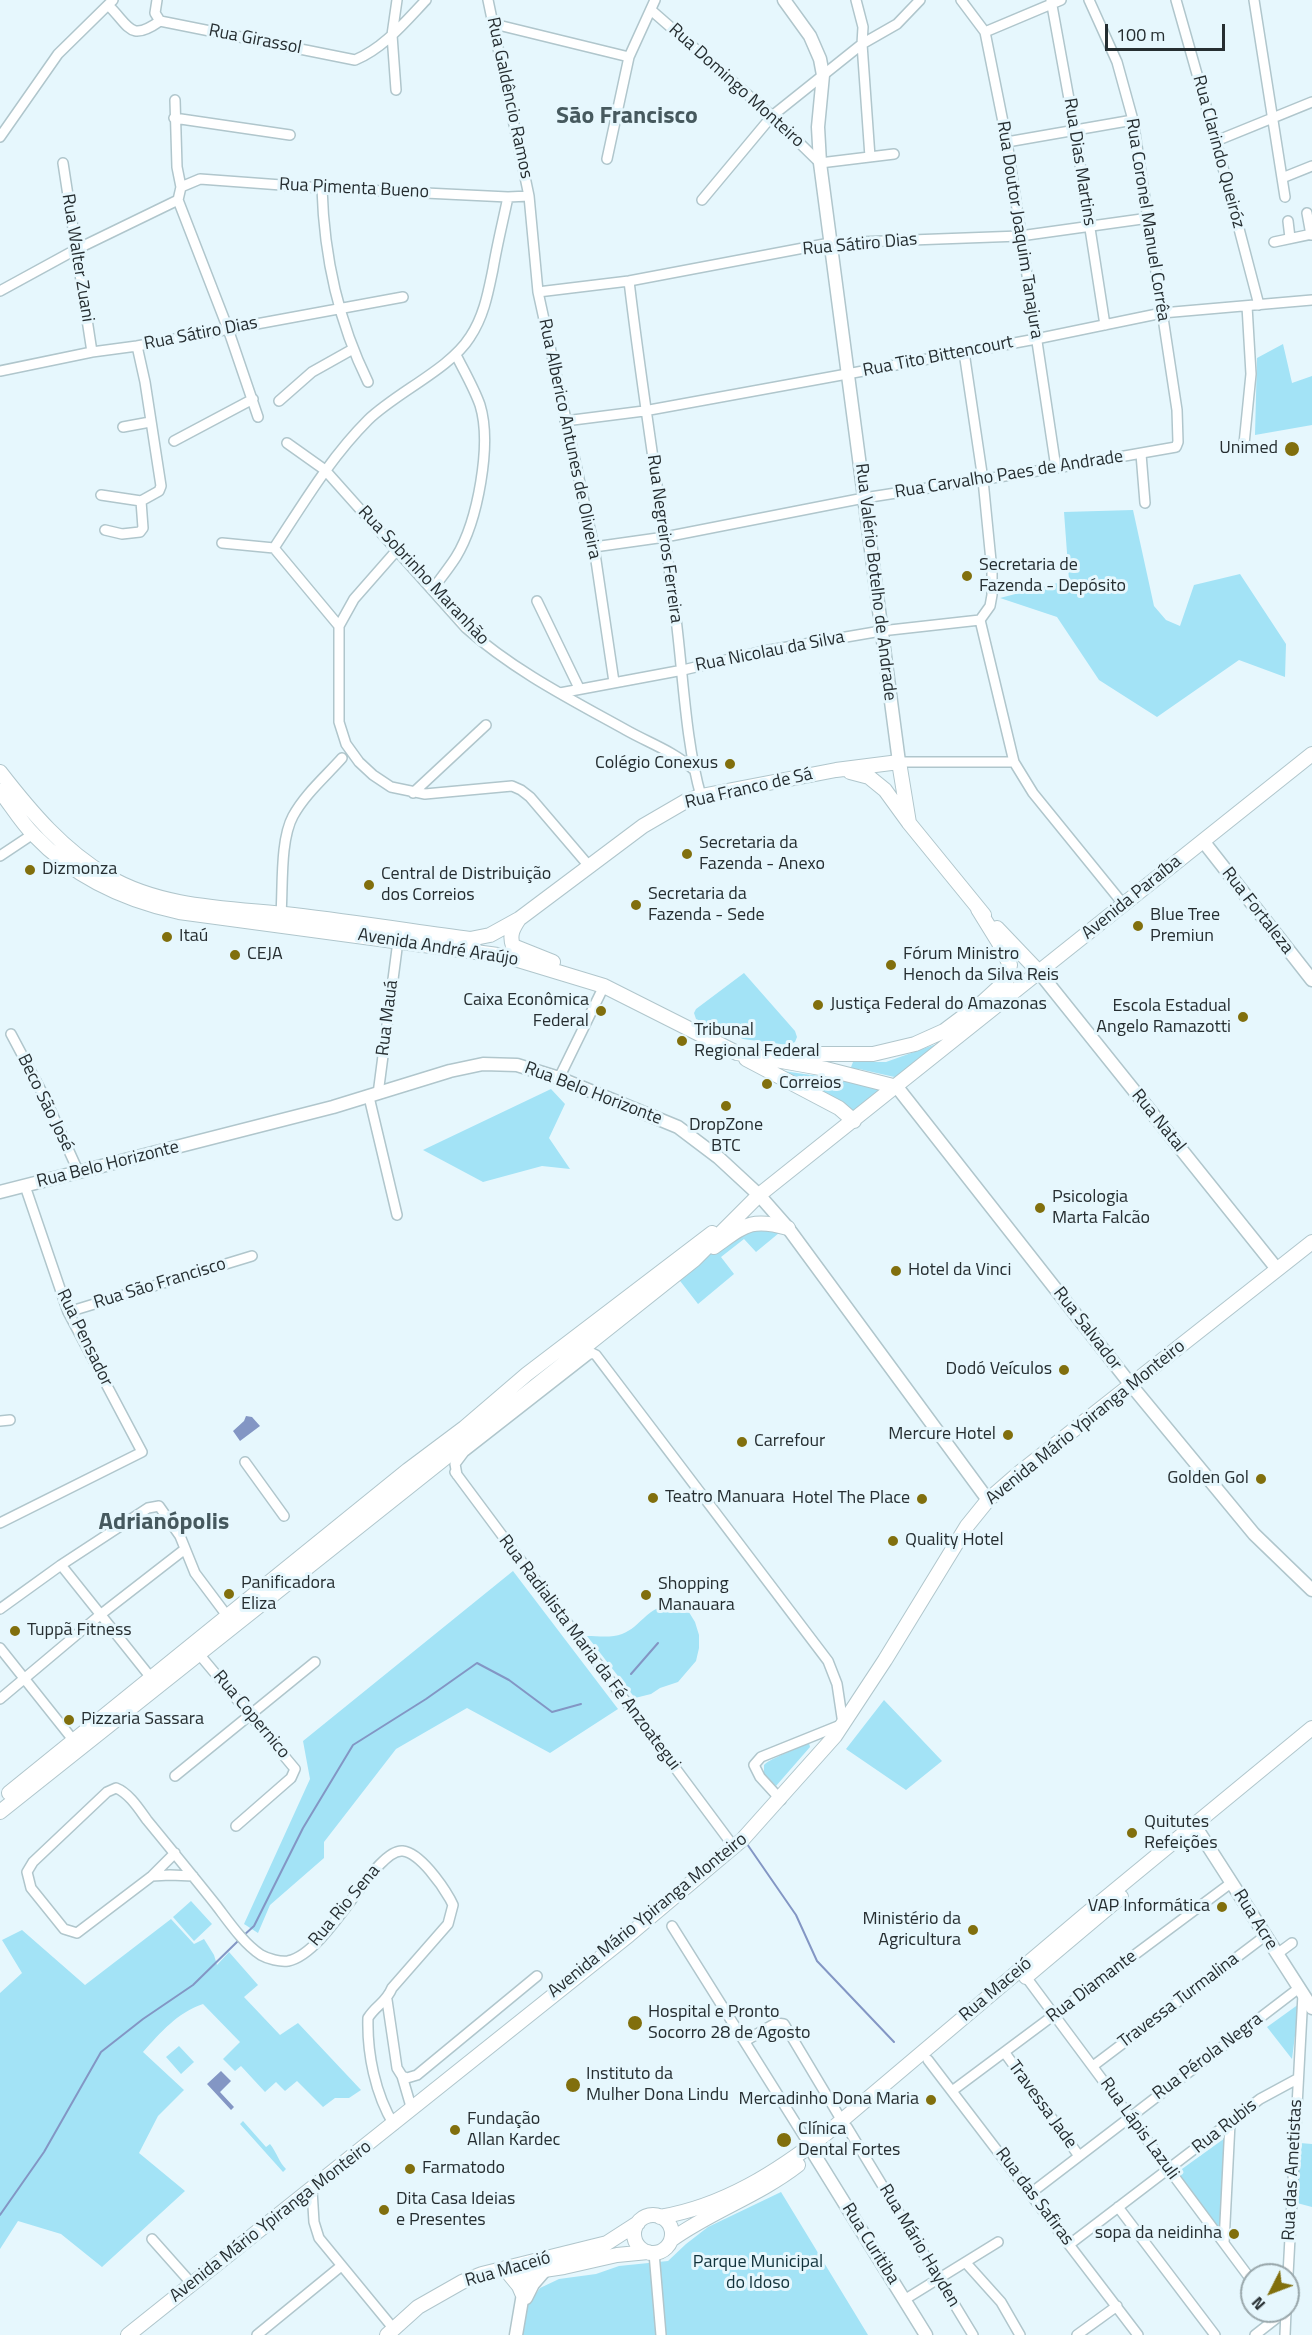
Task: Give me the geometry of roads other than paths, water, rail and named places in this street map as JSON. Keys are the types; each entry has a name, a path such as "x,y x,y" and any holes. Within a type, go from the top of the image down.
{"main road":[{"name":"Avenida Paraíba","path":"729,1222 759,1195 1312,754"},
{"name":"Rua Franco de Sá","path":"470,939 490,935 519,918 660,815 686,801 701,796 836,770 899,762"},
{"name":"Rua Valério Botelho de Andrade","path":"899,762 909,824 978,909 1040,972"},
{"path":"836,770 859,773 877,782 909,824"},
{"name":"Avenida André Araújo","path":"0,772 44,827 87,863 108,877 158,898 197,905 470,939"},
{"name":"Avenida André Araújo","path":"0,791 33,834 81,874 110,890 150,906 179,912 505,956 598,983 737,1053 794,1062 897,1087"},
{"path":"794,1062 813,1054 873,1054 915,1044 944,1031 984,1001 1007,980 1010,964 978,909"},
{"path":"519,918 512,930 513,946 598,983"},
{"path":"737,1053 839,1107 854,1121"},
{"path":"694,1260 729,1222"},
{"path":"0,1800 408,1470 464,1428 527,1374 698,1241 729,1222"},
{"path":"0,1812 445,1458 482,1433 506,1409 694,1260 750,1224 767,1222 788,1228"},
{"name":"Avenida Mário Ypiranga Monteiro","path":"135,2333 192,2284 394,2125 734,1847 781,1800 843,1724 967,1526 988,1500 1312,1242"},
{"path":"506,1409 521,1408"},
{"name":"Rua Maceió","path":"845,2124 1086,1914 1312,1728"},
{"name":"Rua Maceió","path":"671,2240 768,2181 812,2150 928,2060 1312,1739"},
{"name":"Rua Maceió","path":"660,2217 688,2212 753,2190"},
{"path":"646,2217 660,2217 670,2226 671,2240 664,2249 651,2252 642,2249 635,2240 635,2228 646,2217"},
{"name":"Rua Maceió","path":"393,2333 441,2302 483,2282 530,2272 543,2264 607,2243 638,2223"},
{"name":"Rua Maceió","path":"393,2333 418,2307 462,2282 482,2274 617,2254 651,2252"},
{"path":"510,2275 519,2286 522,2300"}],"street":[{"path":"0,137 67,44 111,3 129,28 136,32 148,30 160,21 155,13 157,0"},
{"path":"396,90 392,35 397,0"},
{"path":"392,35 426,0"},
{"name":"Rua Galdêncio Ramos","path":"488,0 529,196"},
{"path":"607,159 629,57 655,0"},
{"path":"784,0 810,36 820,58 823,75"},
{"path":"856,0 863,27 862,44 870,157"},
{"path":"702,200 772,116 862,44 897,24 920,0"},
{"name":"Rua Doutor Joaquim Tanajura","path":"961,0 986,32 1007,142 1056,468"},
{"name":"Rua Coronel Manuel Corrêa","path":"1089,0 1117,62 1132,120 1177,410 1178,442 1176,447"},
{"name":"Rua Clarindo Queiróz","path":"1176,0 1259,305"},
{"path":"1254,0 1286,197"},
{"path":"986,32 1055,1"},
{"name":"Rua Dias Martins","path":"1055,1 1105,325"},
{"name":"Rua Domingo Monteiro","path":"651,10 772,116 820,163"},
{"name":"Rua Girassol","path":"160,21 350,60 363,57 392,35"},
{"path":"494,24 629,57"},
{"name":"Rua Valério Botelho de Andrade","path":"823,75 818,114 820,163 899,762"},
{"path":"175,100 177,167 181,187 178,200 254,399 258,417"},
{"path":"1216,141 1312,102"},
{"path":"174,118 290,135"},
{"path":"1007,142 1075,132 1132,120"},
{"path":"820,163 894,154"},
{"name":"Rua Walter Zuani","path":"63,163 92,352"},
{"path":"1282,178 1312,166"},
{"name":"Rua Pimenta Bueno","path":"181,187 200,178 322,188 508,197 529,196"},
{"path":"322,188 323,227 338,307 352,349 368,382"},
{"name":"Rua Alberico Antunes de Oliveira","path":"529,196 538,291 594,547 614,682"},
{"path":"274,548 339,450 370,419 399,395 456,355 470,338 489,295 508,197"},
{"path":"0,291 75,250 178,200"},
{"path":"1274,242 1311,234 1307,213"},
{"name":"Rua Sátiro Dias","path":"538,291 628,281 830,243 1020,236 1149,218"},
{"path":"1288,221 1290,238"},
{"name":"Rua Negreiros Ferreira","path":"628,281 644,411 665,537 683,670 693,769 701,796"},
{"name":"Rua Sátiro Dias","path":"0,371 92,352 137,346 338,307 403,297"},
{"name":"Rua Tito Bittencourt","path":"565,421 644,411 1036,339 1161,313 1312,300"},
{"path":"1244,444 1251,374 1247,306"},
{"path":"101,495 141,501 159,491 161,486 137,346"},
{"path":"279,400 312,372 352,349"},
{"path":"964,352 982,480 992,595 990,606 980,620 1014,762 1033,793 1124,905"},
{"path":"432,590 457,555 468,530 476,500 484,452 480,405 456,355"},
{"path":"174,441 254,399"},
{"path":"123,427 150,422"},
{"name":"Rua Sobrinho Maranhão","path":"287,443 326,470 466,628 485,645 506,661 560,693 632,734 678,756 693,769"},
{"name":"Rua Carvalho Paes de Andrade","path":"594,547 665,537 864,498 1176,447"},
{"path":"1141,454 1145,503"},
{"path":"105,530 122,534 140,532 143,528 141,501"},
{"path":"222,543 274,548 339,626"},
{"path":"397,550 354,599 339,626 339,722 346,744 373,776 392,788 425,794 512,786 521,790 530,797 589,866"},
{"path":"537,601 579,688"},
{"name":"Rua Nicolau da Silva","path":"560,693 683,670 764,651 881,631 980,620"},
{"path":"413,793 486,725"},
{"path":"281,914 285,842 292,818 308,795 342,758"},
{"name":"Rua Franco de Sá","path":"899,762 1014,762"},
{"path":"0,856 33,834"},
{"name":"Rua Fortaleza","path":"1203,841 1312,981"},
{"name":"Rua Mauá","path":"397,1215 374,1096 398,941"},
{"name":"Rua Natal","path":"1040,972 1277,1269"},
{"path":"559,1078 598,983"},
{"name":"Beco São José","path":"11,1034 45,1098 79,1173"},
{"name":"Rua Belo Horizonte","path":"0,1192 374,1096 450,1071 483,1064 517,1065 559,1078 678,1127 719,1158 759,1195 788,1228 988,1500"},
{"name":"Rua Salvador","path":"897,1087 1131,1385 1254,1534 1312,1590"},
{"name":"Rua Pensador","path":"0,1523 142,1452 68,1312 25,1186"},
{"name":"Rua São Francisco","path":"68,1312 252,1256"},
{"path":"456,1475 455,1464 458,1459 482,1433 521,1408 589,1354 594,1353 828,1661 837,1684 843,1724 756,1761 755,1770 781,1800"},
{"name":"Rua Radialista Maria da Fé Anzoategui","path":"445,1458 734,1847"},
{"path":"245,1462 284,1516"},
{"path":"0,1609 61,1565 148,1508 159,1506 180,1536 195,1573 228,1617"},
{"path":"0,1699 22,1678 185,1549"},
{"path":"61,1565 152,1679"},
{"path":"0,1648 74,1741"},
{"name":"Rua Copernico","path":"199,1654 251,1714 291,1764 294,1772 291,1778 236,1826"},
{"path":"175,1776 315,1662"},
{"name":"Rua Rio Sena","path":"152,1876 82,1930 72,1933 64,1929 31,1888 27,1872 33,1862 106,1792 116,1788 129,1797 237,1932 262,1956 272,1960 287,1961 305,1953 334,1924 379,1865 398,1851 410,1853 422,1863 447,1893 453,1905 448,1924 440,1936 392,1988 387,2000 372,2011 368,2018 373,2069 385,2110 394,2125"},
{"name":"Rua Acre","path":"1199,1832 1312,2007"},
{"path":"152,1876 175,1853"},
{"path":"152,1876 193,1876"},
{"name":"Rua Diamante","path":"952,2091 1231,1882"},
{"name":"Rua Curitiba","path":"672,1926 927,2335"},
{"name":"Travessa Turmalina","path":"1093,2066 1265,1936"},
{"path":"1277,1954 1292,1942"},
{"path":"402,2076 407,2078 417,2075 537,1976"},
{"name":"Rua Lápis Lazuli","path":"1026,1977 1240,2264"},
{"name":"Rua das Ametistas","path":"1289,2263 1301,1991"},
{"name":"Rua Pérola Negra","path":"1031,2193 1301,1991"},
{"path":"387,2000 392,2022 394,2057 412,2110"},
{"name":"Rua Mário Hayden","path":"745,2041 779,2022 783,2024 973,2335"},
{"name":"Travessa Jade","path":"1005,2053 1079,2156"},
{"name":"Rua das Safiras","path":"928,2060 1138,2335"},
{"name":"Rua Rubis","path":"1070,2244 1271,2092 1297,2079"},
{"path":"1224,2242 1230,2123"},
{"path":"312,2190 314,2222 319,2238 393,2333"},
{"path":"1119,2207 1215,2335"},
{"path":"152,2239 192,2284"},
{"path":"904,2300 998,2242"},
{"path":"651,2252 661,2335"},
{"path":"966,2263 1001,2302 1020,2335"},
{"path":"522,2300 543,2264"},
{"path":"257,2335 340,2267"},
{"path":"516,2335 526,2278 530,2272"},
{"path":"1077,2335 1117,2306"},
{"path":"1255,2335 1269,2323"}],"waterway":[{"path":"631,1674 658,1643"},
{"path":"243,1936 254,1926 303,1828 353,1745 426,1699 477,1663 509,1680 552,1712 581,1704"},
{"path":"747,1844 796,1915 817,1961 894,2042"},
{"path":"0,2215 44,2152 101,2052 143,2019 193,1985 239,1940"}],"place":[{"name":"Unimed","path":"1292,449"},
{"name":"Secretaria de Fazenda - Depósito","path":"967,576"},
{"name":"Colégio Conexus","path":"730,764"},
{"name":"Secretaria da Fazenda - Anexo","path":"687,854"},
{"name":"Dizmonza","path":"30,870"},
{"name":"Central de Distribuição dos Correios","path":"369,885"},
{"name":"Secretaria da Fazenda - Sede","path":"636,905"},
{"name":"Blue Tree Premiun","path":"1138,926"},
{"name":"Itaú","path":"167,937"},
{"name":"CEJA","path":"235,955"},
{"name":"Fórum Ministro Henoch da Silva Reis","path":"891,965"},
{"name":"Justiça Federal do Amazonas","path":"818,1005"},
{"name":"Caixa Econômica Federal","path":"601,1011"},
{"name":"Escola Estadual Angelo Ramazotti","path":"1243,1017"},
{"name":"Tribunal Regional Federal","path":"682,1041"},
{"name":"Correios","path":"767,1084"},
{"name":"DropZone BTC","path":"726,1106"},
{"name":"Psicologia Marta Falcão","path":"1040,1208"},
{"name":"Hotel da Vinci","path":"896,1271"},
{"name":"Dodó Veículos","path":"1064,1370"},
{"name":"Mercure Hotel","path":"1008,1435"},
{"name":"Carrefour","path":"742,1442"},
{"name":"Golden Gol","path":"1261,1479"},
{"name":"Teatro Manuara","path":"653,1498"},
{"name":"Hotel The Place","path":"922,1499"},
{"name":"Quality Hotel","path":"893,1541"},
{"name":"Panificadora Eliza","path":"229,1594"},
{"name":"Shopping Manauara","path":"646,1595"},
{"name":"Tuppã Fitness","path":"15,1631"},
{"name":"Pizzaria Sassara","path":"69,1720"},
{"name":"Quitutes Refeições","path":"1132,1833"},
{"name":"VAP Informática","path":"1222,1907"},
{"name":"Ministério da Agricultura","path":"973,1930"},
{"name":"Hospital e Pronto Socorro 28 de Agosto","path":"635,2023"},
{"name":"Instituto da Mulher Dona Lindu","path":"573,2085"},
{"name":"Mercadinho Dona Maria","path":"931,2100"},
{"name":"Fundação Allan Kardec","path":"455,2130"},
{"name":"Clínica Dental Fortes","path":"784,2140"},
{"name":"Farmatodo","path":"410,2169"},
{"name":"Dita Casa Ideias e Presentes","path":"384,2210"},
{"name":"sopa da neidinha","path":"1234,2234"}],"district":[{"name":"São Francisco","path":"627,117"},
{"name":"Adrianópolis","path":"164,1523"}],"park label":[{"name":"Parque Municipal do Idoso","path":"758,2273"}]}
